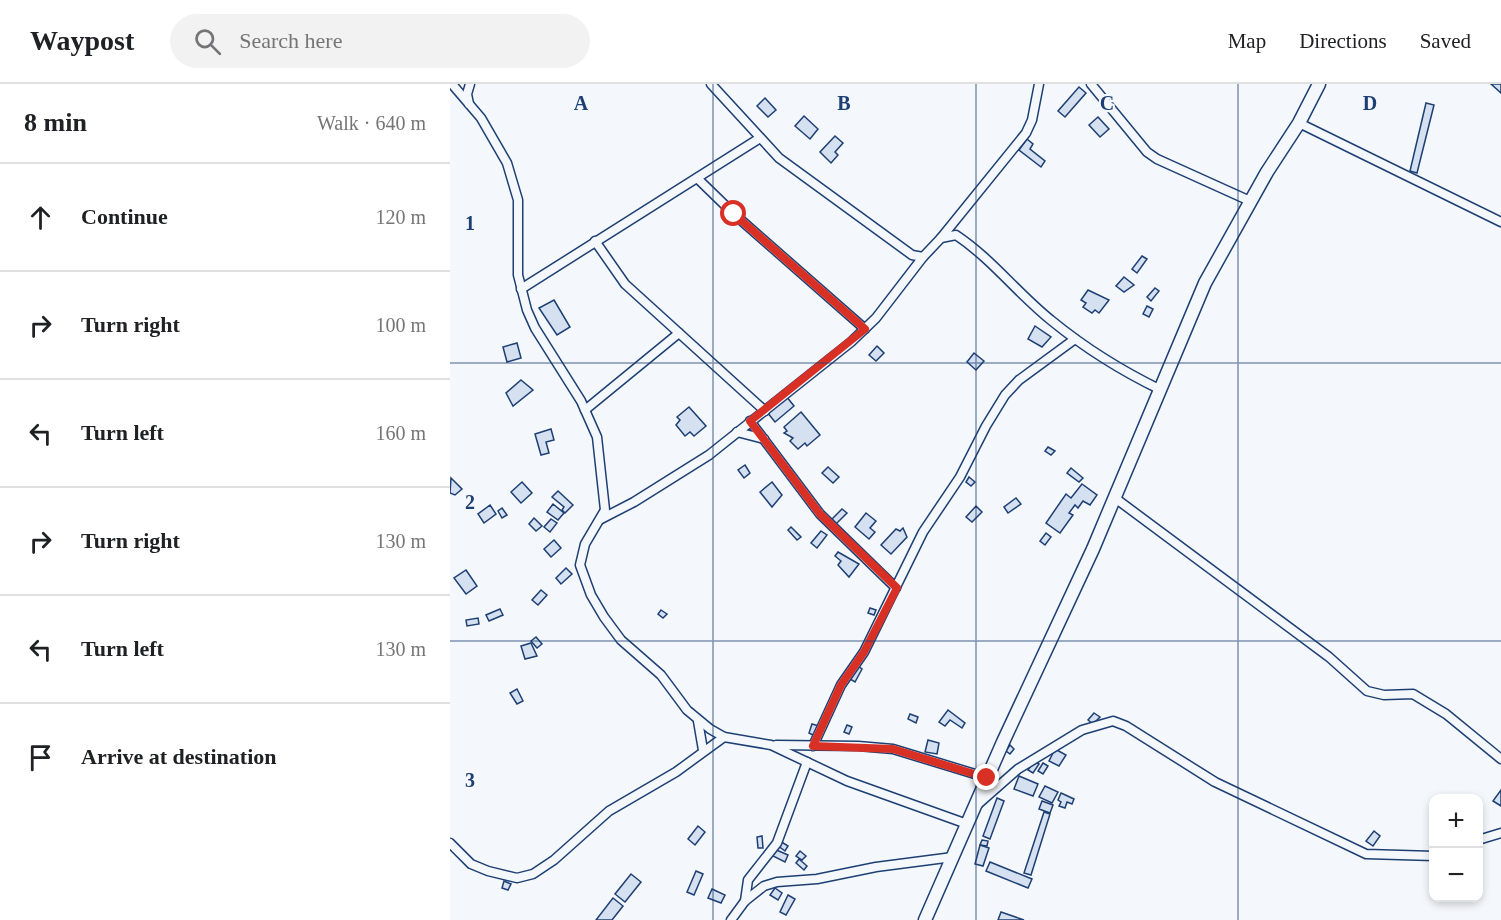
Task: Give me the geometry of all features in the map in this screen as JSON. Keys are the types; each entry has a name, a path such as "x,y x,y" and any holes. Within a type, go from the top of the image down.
{"street":[{"path":"452,84 493,135 514,181 518,200 517,258 520,290 535,328 585,410 597,437 606,500 600,519 590,534 580,558 591,595 621,640 662,675 677,698 698,721 724,737 771,745 893,749 987,778"},
{"path":"469,104 467,94 470,84"},
{"path":"711,84 779,158 912,255 923,257"},
{"path":"600,519 670,480 709,455 865,329 893,298 923,257 1026,133 1032,120 1040,84"},
{"path":"1091,84 1146,152 1250,201"},
{"path":"925,920 1115,498 1205,283 1250,201 1299,123 1319,84"},
{"path":"1299,123 1501,222"},
{"path":"520,290 760,138"},
{"path":"697,178 734,214 865,329"},
{"path":"941,238 956,235 1050,320 1075,339 1161,390"},
{"path":"595,241 625,284 765,411"},
{"path":"585,410 679,333"},
{"path":"813,746 841,685 864,652 923,532 960,477 1005,395 1018,380 1075,339"},
{"path":"750,421 820,514 897,588"},
{"path":"736,432 764,439"},
{"path":"1115,498 1321,651 1367,691 1378,695 1413,694 1446,714 1501,759"},
{"path":"698,721 703,750"},
{"path":"975,808 1029,762 1083,729 1113,721 1126,726 1215,782 1366,854 1429,856"},
{"path":"450,843 471,864 479,868 517,878 533,874 554,860 609,811 676,772 703,750 724,737"},
{"path":"771,745 847,781 967,824"},
{"path":"736,918 745,901 751,874 777,843 782,833 807,762"},
{"path":"1483,839 1501,833"},
{"path":"745,901 764,886 777,882 817,879 876,867 953,856"}],"building":[{"path":"1491,84 1501,84 1501,93"},
{"path":"1079,87 1086,93 1065,117 1058,111"},
{"path":"765,98 776,110 768,117 757,106"},
{"path":"1426,103 1434,105 1417,173 1410,171"},
{"path":"804,116 818,129 810,139 795,126"},
{"path":"1098,117 1109,129 1100,137 1089,125"},
{"path":"835,136 843,143 835,152 838,155 831,163 820,152"},
{"path":"1027,139 1033,144 1030,149 1045,161 1041,167 1019,150"},
{"path":"1142,256 1147,259 1137,273 1132,269"},
{"path":"1124,277 1134,285 1124,292 1116,286"},
{"path":"1155,288 1159,291 1151,301 1147,297"},
{"path":"1088,290 1109,300 1099,313 1095,310 1092,313 1083,307 1086,303 1081,300"},
{"path":"554,300 570,327 557,335 539,308"},
{"path":"1147,306 1153,309 1149,317 1143,314"},
{"path":"1035,326 1051,337 1042,347 1028,339"},
{"path":"517,343 521,358 507,362 503,347"},
{"path":"877,346 884,353 876,361 869,355"},
{"path":"974,353 984,361 976,370 967,362"},
{"path":"521,380 533,390 513,406 506,393"},
{"path":"786,396 794,406 775,422 767,412"},
{"path":"689,407 706,426 694,436 690,432 685,436 676,425 680,420 677,417"},
{"path":"801,412 820,435 807,446 805,443 798,449 790,441 793,438 784,433 787,431 784,427"},
{"path":"551,429 554,440 546,442 549,453 541,455 535,434"},
{"path":"1048,447 1055,451 1051,455 1045,451"},
{"path":"745,465 750,473 744,478 738,470"},
{"path":"828,467 839,477 833,483 822,473"},
{"path":"1071,468 1083,478 1079,482 1067,473"},
{"path":"969,477 975,482 971,486 966,482"},
{"path":"451,478 462,489 455,495 450,493"},
{"path":"522,482 532,493 521,503 511,492"},
{"path":"772,482 782,495 772,507 760,492"},
{"path":"1082,484 1097,495 1090,505 1083,501 1078,508 1075,505 1069,513 1073,515 1060,533 1046,523 1066,494 1071,498"},
{"path":"558,491 573,505 565,513 562,510 564,507 552,497"},
{"path":"1016,498 1021,504 1008,513 1004,507"},
{"path":"553,504 564,513 558,520 547,512"},
{"path":"490,505 496,514 484,523 478,514"},
{"path":"976,506 982,512 972,522 966,517"},
{"path":"502,508 507,515 502,518 498,511"},
{"path":"842,509 847,513 836,524 832,519"},
{"path":"866,513 876,521 870,528 875,532 869,539 855,527"},
{"path":"534,518 542,526 536,531 529,524"},
{"path":"551,519 557,523 550,532 544,527"},
{"path":"791,527 801,537 797,540 788,530"},
{"path":"903,528 907,537 891,554 881,545 896,529 900,531"},
{"path":"821,531 827,535 817,548 811,543"},
{"path":"1046,533 1051,537 1045,545 1040,541"},
{"path":"554,540 561,548 551,557 544,549"},
{"path":"838,552 859,564 849,577 838,565 841,561 835,556"},
{"path":"566,568 572,574 561,584 556,578"},
{"path":"466,570 477,586 466,594 454,578"},
{"path":"541,590 547,595 538,605 532,600"},
{"path":"870,608 876,610 874,615 868,613"},
{"path":"500,609 503,615 489,621 486,615"},
{"path":"661,610 667,614 663,618 658,614"},
{"path":"478,618 479,624 467,626 466,620"},
{"path":"536,637 542,644 537,648 531,641"},
{"path":"531,643 537,656 525,659 521,646"},
{"path":"858,666 862,669 855,682 850,679"},
{"path":"517,689 523,701 517,704 510,693"},
{"path":"948,710 965,723 962,728 950,720 945,726 939,722"},
{"path":"1094,713 1100,717 1093,724 1088,720"},
{"path":"910,714 918,717 916,723 908,719"},
{"path":"812,724 819,726 815,736 809,733"},
{"path":"847,725 852,727 849,734 844,732"},
{"path":"928,740 939,743 937,754 925,752"},
{"path":"1010,745 1014,749 1010,754 1006,751"},
{"path":"1055,749 1066,755 1059,766 1049,761"},
{"path":"1034,761 1039,764 1033,773 1028,770"},
{"path":"1043,763 1048,766 1043,774 1038,771"},
{"path":"1019,776 1038,784 1033,796 1014,789"},
{"path":"1045,786 1058,792 1052,803 1039,797"},
{"path":"1501,790 1501,806 1493,801"},
{"path":"1061,793 1074,799 1072,804 1067,802 1065,808 1059,806 1061,802 1058,800"},
{"path":"997,798 1004,801 990,839 983,836"},
{"path":"1042,801 1053,805 1050,813 1039,809"},
{"path":"1044,812 1050,814 1031,875 1024,873"},
{"path":"698,826 705,832 695,845 688,839"},
{"path":"1374,831 1380,836 1373,846 1366,841"},
{"path":"762,836 763,848 758,848 757,837"},
{"path":"982,840 988,841 987,846 980,845"},
{"path":"780,841 788,846 785,851 777,845"},
{"path":"980,845 989,848 983,866 975,864"},
{"path":"774,849 788,855 785,862 771,855"},
{"path":"800,851 806,856 802,860 796,856"},
{"path":"799,859 807,866 804,870 796,863"},
{"path":"990,862 1032,879 1028,888 986,871"},
{"path":"696,871 703,874 694,895 687,892"},
{"path":"631,874 641,882 625,902 615,894"},
{"path":"504,881 511,884 508,890 502,888"},
{"path":"775,888 782,893 778,900 770,895"},
{"path":"712,889 725,895 721,903 708,898"},
{"path":"788,895 795,899 786,915 780,912"},
{"path":"613,898 623,906 612,920 596,920"},
{"path":"1001,912 1024,920 998,920"}],"route":[{"path":"734,214 865,329 773,405 750,421 820,514 868,563 897,588 864,652 841,685 813,746 893,749 987,778"}]}
